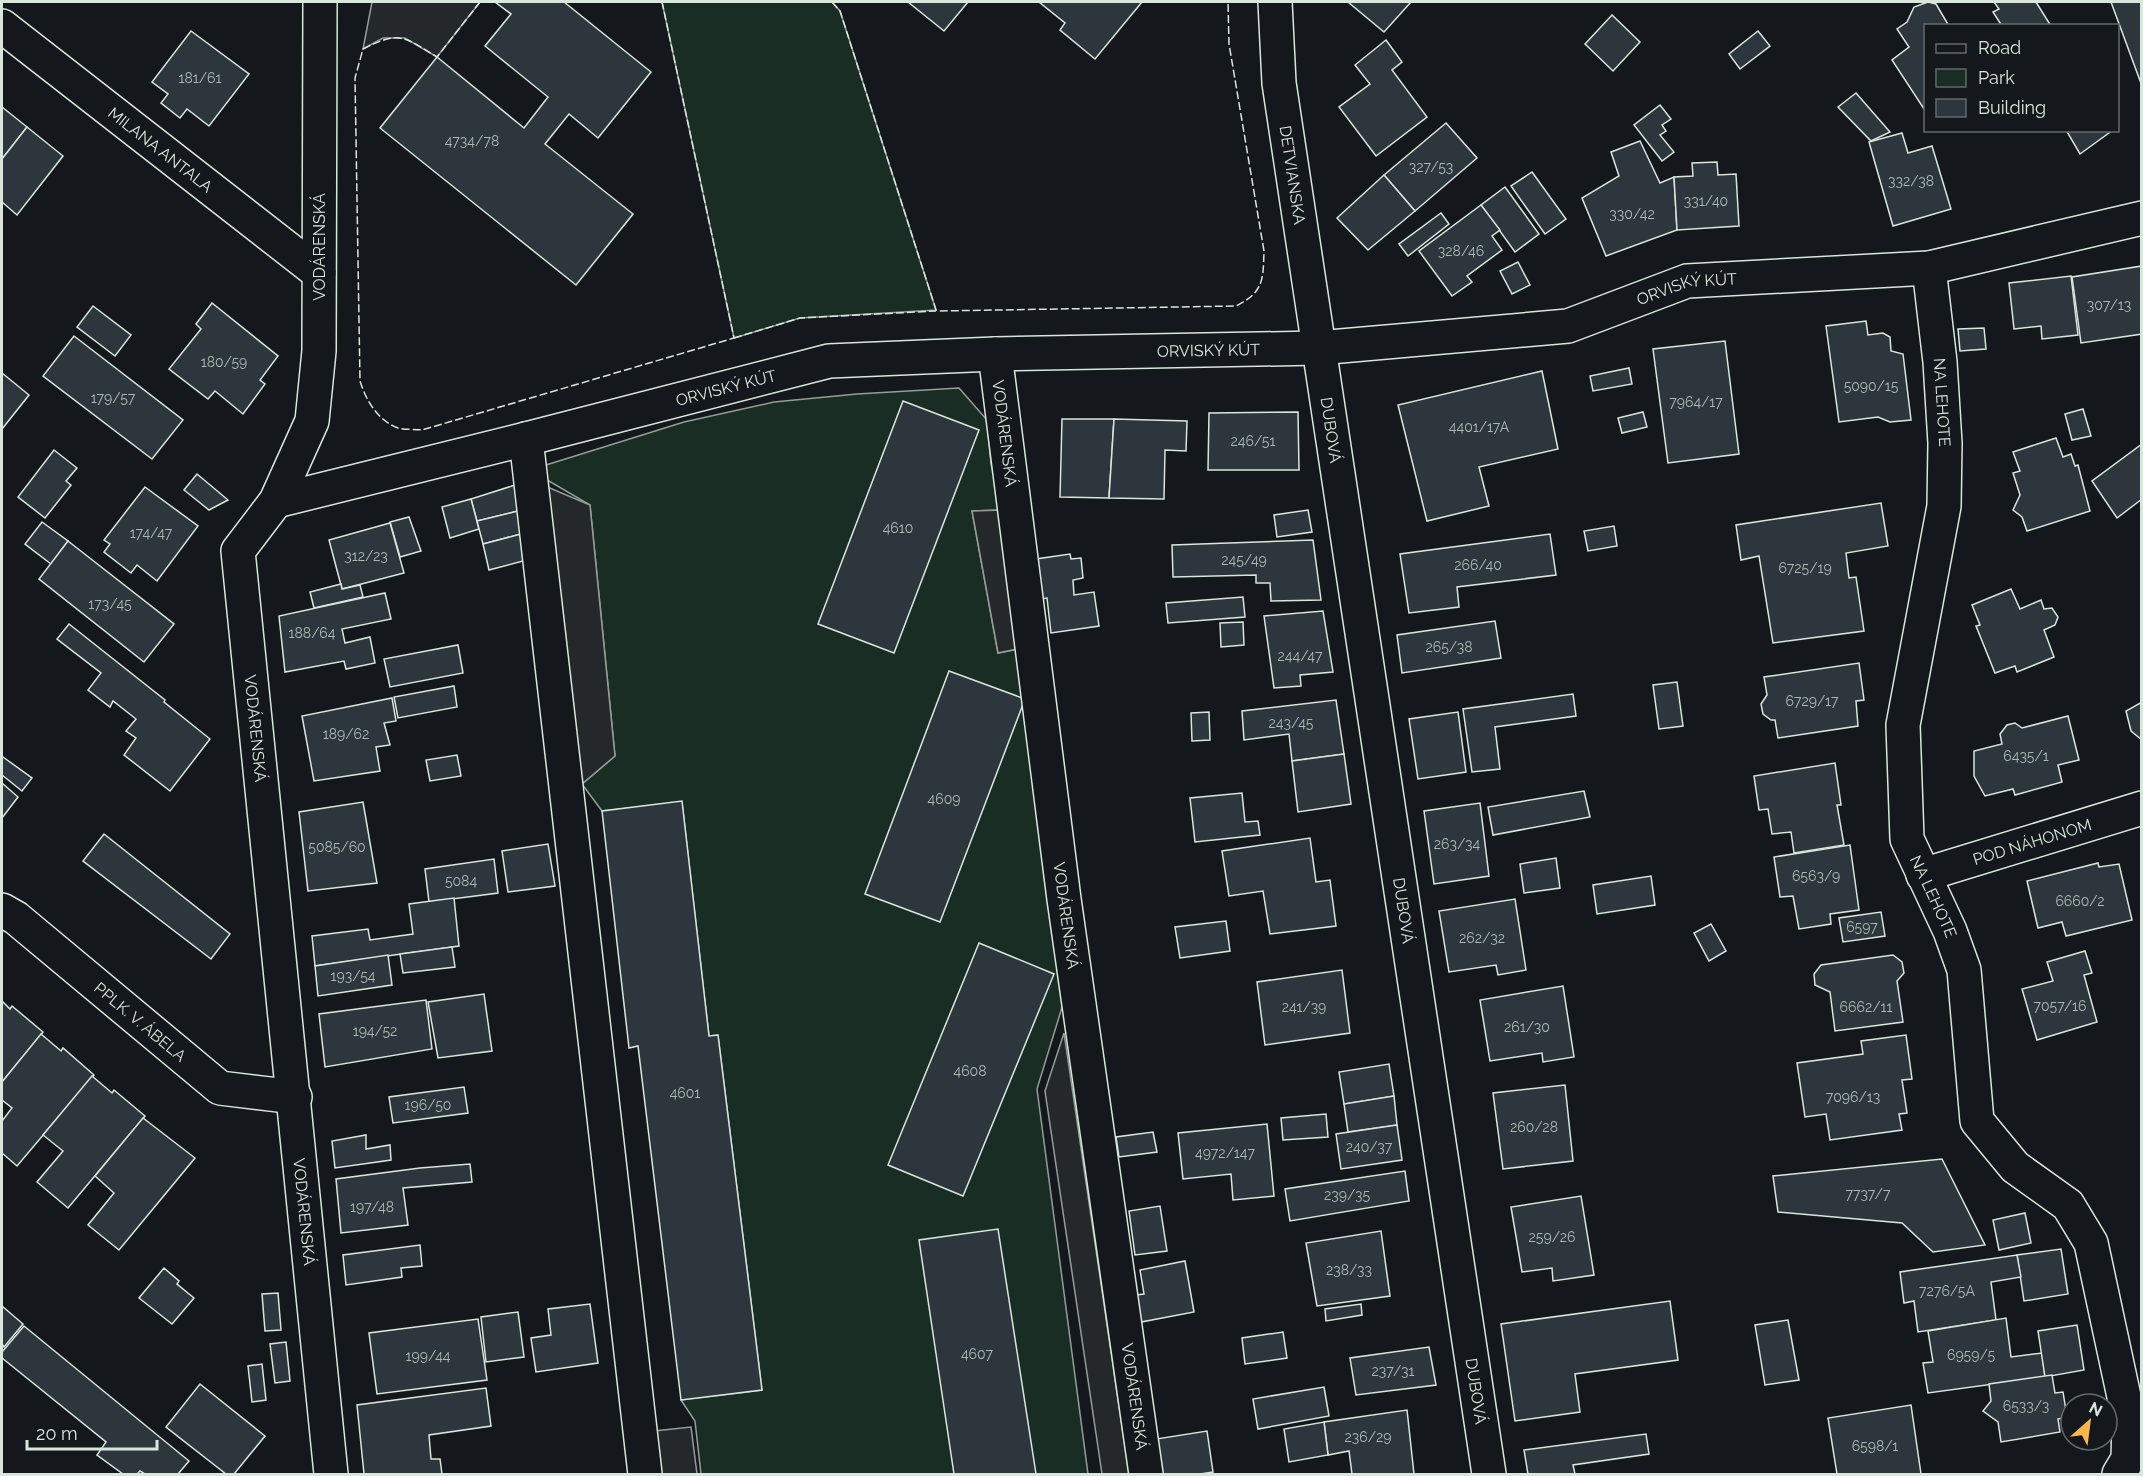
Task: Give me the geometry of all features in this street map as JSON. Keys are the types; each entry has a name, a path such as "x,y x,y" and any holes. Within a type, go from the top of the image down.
{"street":[{"name":"VODÁRENSKÁ","path":"320,2 319,351 312,421 276,501 238,551 331,1474"},
{"name":"DETVIANSKA","path":"1275,2 1279,83 1318,348"},
{"name":"MILANA ANTALA","path":"2,26 319,273"},
{"name":"ORVISKÝ KÚT","path":"276,501 829,361 994,354 1318,348 1568,326 1687,281 1929,268 2142,218"},
{"name":"NA LEHOTE","path":"1929,268 1943,408 1944,506 1903,725 1907,839 1950,931 1964,970 1977,1121 2015,1167 2068,1205 2091,1243 2128,1420 2128,1459 2119,1474"},
{"name":"DUBOVÁ","path":"1318,348 1489,1474"},
{"name":"VODÁRENSKÁ","path":"994,354 1065,899 1146,1474"},
{"path":"526,439 645,1474"},
{"name":"POD NÁHONOM","path":"1923,875 2142,808"},
{"name":"PPLK. V. ÁBELA","path":"2,910 16,918 220,1088 294,1097"}],"green space":[{"path":"662,2 832,2 840,11 936,310 800,318 734,338"},
{"path":"959,388 987,420 991,464 1002,510 972,511 998,653 1027,647 1063,1004 1037,1089 1088,1474 701,1474 695,1421 681,1400 762,1390 718,1035 709,1036 682,802 602,811 582,784 615,756 590,505 530,470 684,422 774,402"}],"shaded area":[{"path":"372,2 480,2 437,57 405,38 383,38 363,49"},
{"path":"545,486 590,505 615,756 582,784"},
{"path":"1002,510 1027,647 998,653 972,511"},
{"path":"1064,1033 1129,1474 1102,1474 1045,1091"},
{"path":"691,1427 697,1474 659,1474 654,1431"}],"building":[{"path":"495,2 564,2 651,72 598,138 569,114 545,144 633,214 576,285 380,128 437,57 524,128 548,97 485,46 511,14"},
{"path":"908,2 968,2 944,31"},
{"path":"1039,2 1142,2 1095,59 1060,30 1065,23"},
{"path":"1348,2 1411,2 1384,32"},
{"path":"1928,2 1936,4 1948,24 1924,24 1924,109 1892,60 1909,47 1897,29 1907,22 1914,7"},
{"path":"1994,2 2036,2 2050,24 2001,24 1993,12 1999,9"},
{"path":"2111,2 2142,2 2142,86"},
{"path":"1612,15 1640,42 1613,71 1585,44"},
{"path":"191,31 249,74 209,126 187,109 180,118 161,103 168,94 152,82"},
{"path":"1758,31 1770,46 1740,69 1729,54"},
{"path":"1386,40 1402,62 1392,70 1427,117 1376,156 1339,107 1370,84 1355,65"},
{"path":"1856,93 1890,132 1871,141 1838,107"},
{"path":"1660,105 1671,119 1662,125 1666,131 1660,135 1674,152 1662,161 1634,125"},
{"path":"2,107 27,127 2,159"},
{"path":"1446,123 1477,158 1415,211 1384,175"},
{"path":"27,127 63,156 17,215 2,202 2,159"},
{"path":"2067,132 2110,132 2080,154"},
{"path":"1902,133 1908,153 1932,146 1951,209 1893,226 1869,142"},
{"path":"1640,141 1660,183 1674,177 1677,230 1606,256 1582,198 1619,176 1611,152"},
{"path":"1717,162 1718,175 1736,174 1739,226 1677,230 1674,177 1693,176 1692,163"},
{"path":"1532,172 1566,219 1545,234 1511,186"},
{"path":"1384,175 1415,211 1368,250 1337,218"},
{"path":"1505,187 1539,234 1515,252 1481,205"},
{"path":"1481,205 1500,230 1492,236 1502,250 1467,276 1472,282 1452,296 1419,251"},
{"path":"1441,213 1449,224 1408,256 1399,244"},
{"path":"1518,262 1530,285 1512,294 1500,271"},
{"path":"2142,266 2142,334 2081,343 2072,277"},
{"path":"2071,276 2078,335 2042,339 2041,326 2014,329 2009,283"},
{"path":"212,303 278,356 260,380 265,384 243,414 215,391 208,399 169,369 201,329 196,324"},
{"path":"93,306 131,335 115,356 77,327"},
{"path":"1866,321 1868,335 1883,333 1890,337 1891,351 1903,354 1911,420 1890,422 1878,417 1839,422 1826,326"},
{"path":"1984,328 1986,349 1960,351 1958,329"},
{"path":"74,336 183,420 152,459 43,376"},
{"path":"1725,341 1739,454 1668,463 1653,349"},
{"path":"1629,368 1632,384 1593,391 1590,376"},
{"path":"1542,371 1558,449 1479,467 1489,506 1427,521 1398,405"},
{"path":"2,373 29,395 2,429"},
{"path":"903,401 979,430 894,653 818,624"},
{"path":"2083,409 2091,436 2072,440 2065,414"},
{"path":"1298,412 1299,470 1208,470 1209,413"},
{"path":"1643,412 1647,427 1622,433 1618,418"},
{"path":"1062,419 1114,419 1109,498 1060,497"},
{"path":"1114,419 1187,421 1186,451 1165,450 1164,499 1109,498"},
{"path":"2056,438 2063,457 2071,454 2075,466 2078,465 2090,511 2027,531 2022,517 2013,510 2020,495 2013,473 2020,471 2013,452"},
{"path":"2142,444 2142,499 2117,518 2092,481"},
{"path":"54,450 77,468 66,481 71,485 45,518 18,497"},
{"path":"197,474 228,500 209,510 184,490"},
{"path":"515,485 518,511 477,521 471,499"},
{"path":"145,487 198,526 157,581 137,565 131,573 104,552 110,544 104,540"},
{"path":"471,499 479,529 450,538 442,507"},
{"path":"1881,503 1888,546 1846,553 1849,578 1856,577 1864,631 1773,643 1759,556 1741,560 1736,525"},
{"path":"1308,510 1312,532 1277,537 1274,515"},
{"path":"518,511 521,534 483,544 477,521"},
{"path":"409,517 421,551 400,557 390,522"},
{"path":"42,522 68,541 51,564 25,544"},
{"path":"390,523 404,573 342,589 329,540"},
{"path":"1614,526 1617,546 1588,551 1584,531"},
{"path":"521,534 523,561 489,570 483,544"},
{"path":"1550,534 1556,575 1457,587 1459,607 1409,613 1400,554"},
{"path":"1313,540 1321,600 1271,601 1270,583 1256,583 1256,575 1173,577 1172,545"},
{"path":"68,541 174,624 144,662 39,579"},
{"path":"1070,554 1071,559 1081,558 1083,578 1073,580 1074,595 1094,592 1099,626 1051,633 1047,598 1041,599 1036,559"},
{"path":"341,584 342,589 360,585 363,597 314,608 310,592"},
{"path":"2011,589 2020,609 2041,600 2044,609 2052,608 2058,617 2055,625 2044,630 2054,657 2017,672 2015,666 1995,673 1976,626 1980,625 1972,605"},
{"path":"385,593 391,619 342,629 345,643 370,637 375,663 346,669 344,661 285,672 279,616"},
{"path":"1243,597 1245,617 1168,623 1166,603"},
{"path":"1323,611 1333,672 1300,675 1301,686 1274,688 1264,616"},
{"path":"1495,621 1501,658 1402,673 1397,635"},
{"path":"1243,622 1244,645 1221,647 1220,623"},
{"path":"69,624 210,739 170,791 124,755 136,738 126,731 136,719 113,701 110,707 88,690 101,673 57,639"},
{"path":"458,645 463,673 390,687 384,659"},
{"path":"1859,663 1864,700 1856,701 1858,726 1778,738 1775,720 1763,714 1761,704 1767,695 1764,677"},
{"path":"949,671 1025,699 940,922 865,894"},
{"path":"1677,682 1683,726 1659,729 1653,685"},
{"path":"454,686 457,707 398,718 394,697"},
{"path":"1573,694 1576,716 1495,727 1500,769 1472,772 1463,709"},
{"path":"392,698 396,721 384,723 390,745 376,747 380,771 314,781 302,716"},
{"path":"1336,700 1344,754 1292,761 1289,734 1244,740 1242,711"},
{"path":"2142,702 2142,740 2131,731 2126,711"},
{"path":"1209,712 1210,740 1192,741 1191,713"},
{"path":"1458,712 1466,772 1418,779 1409,719"},
{"path":"2068,716 2079,760 2058,765 2062,782 2015,795 2013,789 1985,796 1974,776 1974,751 2002,744 2000,734 2007,725 2015,723 2022,728"},
{"path":"1344,754 1351,804 1298,812 1292,761"},
{"path":"457,755 461,776 430,781 426,760"},
{"path":"3,757 32,778 22,791 2,775"},
{"path":"1835,763 1841,805 1837,805 1844,845 1794,853 1791,832 1772,834 1768,809 1759,810 1754,776"},
{"path":"2,783 18,797 2,818"},
{"path":"1584,791 1590,817 1493,835 1488,807"},
{"path":"1242,793 1245,822 1258,821 1260,835 1195,842 1190,798"},
{"path":"682,801 709,1036 718,1035 762,1390 681,1400 638,1046 629,1048 602,811"},
{"path":"363,802 377,883 308,891 299,812"},
{"path":"1480,803 1489,876 1434,884 1424,811"},
{"path":"104,834 230,934 211,959 83,861"},
{"path":"1310,838 1316,882 1330,880 1336,926 1270,934 1263,891 1229,896 1222,851"},
{"path":"548,844 555,886 508,892 502,851"},
{"path":"1850,845 1859,910 1830,914 1831,924 1799,929 1793,896 1780,897 1774,857"},
{"path":"1556,858 1560,888 1524,893 1520,864"},
{"path":"494,859 498,893 429,902 425,869"},
{"path":"2098,863 2099,867 2119,864 2132,920 2066,936 2062,922 2038,928 2027,881"},
{"path":"1651,876 1655,905 1597,914 1593,885"},
{"path":"454,898 459,946 315,966 312,936 368,929 370,940 413,934 409,904"},
{"path":"1515,899 1526,970 1498,975 1496,965 1449,972 1439,911"},
{"path":"1881,912 1885,936 1843,942 1839,918"},
{"path":"1226,921 1230,951 1180,958 1175,927"},
{"path":"1711,924 1726,951 1709,961 1694,933"},
{"path":"979,943 1054,974 963,1196 888,1165"},
{"path":"452,947 455,967 403,973 400,954"},
{"path":"2085,951 2092,973 2084,975 2097,1022 2037,1040 2022,989 2053,981 2047,962"},
{"path":"388,955 392,985 318,996 315,966"},
{"path":"1893,955 1902,962 1904,973 1897,981 1903,1022 1835,1031 1830,992 1815,985 1814,974 1821,965"},
{"path":"1342,970 1350,1033 1265,1045 1257,982"},
{"path":"1563,986 1574,1057 1543,1062 1542,1053 1490,1061 1480,1000"},
{"path":"484,994 492,1051 438,1058 428,1002"},
{"path":"426,1000 432,1049 325,1067 319,1014"},
{"path":"2,1001 10,1009 12,1006 43,1032 2,1082"},
{"path":"41,1034 61,1051 63,1048 94,1075 17,1166 2,1153 2,1121 12,1108 2,1100 2,1082"},
{"path":"1906,1035 1912,1079 1902,1080 1907,1113 1899,1114 1902,1130 1830,1140 1826,1114 1805,1117 1797,1063 1863,1054 1861,1041"},
{"path":"1389,1064 1394,1096 1344,1104 1339,1072"},
{"path":"92,1076 112,1093 114,1090 145,1116 68,1208 37,1182 63,1151 43,1135"},
{"path":"1565,1085 1573,1161 1503,1169 1493,1093"},
{"path":"464,1087 468,1113 393,1123 389,1097"},
{"path":"1394,1096 1397,1125 1348,1132 1344,1104"},
{"path":"1326,1114 1328,1137 1283,1140 1281,1118"},
{"path":"143,1118 195,1158 119,1250 88,1225 114,1193 95,1176"},
{"path":"1267,1124 1274,1196 1233,1200 1231,1174 1183,1179 1178,1133"},
{"path":"1397,1125 1402,1160 1341,1169 1336,1134"},
{"path":"1153,1132 1157,1152 1119,1157 1116,1137"},
{"path":"366,1135 366,1149 390,1145 391,1160 335,1168 332,1141"},
{"path":"1942,1159 1985,1245 1933,1252 1902,1223 1778,1212 1773,1176"},
{"path":"470,1164 472,1182 403,1188 408,1225 341,1233 336,1179"},
{"path":"1405,1171 1409,1201 1290,1221 1285,1189"},
{"path":"1581,1196 1594,1275 1553,1281 1552,1268 1522,1272 1511,1207"},
{"path":"1160,1206 1167,1251 1135,1255 1129,1211"},
{"path":"2025,1213 2031,1243 1999,1250 1993,1220"},
{"path":"998,1229 1036,1474 954,1474 919,1240"},
{"path":"1381,1231 1390,1296 1317,1306 1306,1243"},
{"path":"420,1245 422,1266 401,1268 402,1277 346,1285 343,1255"},
{"path":"2061,1249 2068,1294 2024,1301 2017,1255"},
{"path":"2017,1255 2021,1277 1991,1282 1996,1320 1918,1332 1914,1301 1904,1303 1900,1272"},
{"path":"1185,1261 1194,1312 1141,1322 1136,1295 1144,1294 1140,1270"},
{"path":"164,1268 179,1281 177,1284 194,1298 172,1324 139,1298"},
{"path":"278,1293 281,1330 265,1331 262,1294"},
{"path":"1670,1301 1678,1360 1575,1374 1580,1412 1515,1421 1501,1324"},
{"path":"590,1304 598,1363 536,1372 531,1338 551,1335 548,1309"},
{"path":"1361,1304 1362,1315 1326,1321 1325,1309"},
{"path":"2,1306 23,1324 4,1347 2,1344"},
{"path":"518,1312 524,1357 486,1362 481,1317"},
{"path":"2006,1318 2011,1357 2042,1353 2045,1377 1928,1393 1923,1363 1933,1362 1928,1331"},
{"path":"478,1319 487,1380 377,1394 369,1333"},
{"path":"1788,1320 1799,1380 1765,1385 1755,1325"},
{"path":"2077,1325 2084,1370 2045,1377 2038,1331"},
{"path":"24,1326 189,1461 178,1474 145,1474 140,1471 137,1474 123,1474 97,1455 106,1442 2,1358 2,1352"},
{"path":"1283,1332 1287,1358 1245,1364 1242,1338"},
{"path":"286,1342 290,1381 275,1383 270,1344"},
{"path":"1429,1347 1436,1385 1356,1395 1350,1358"},
{"path":"262,1364 266,1400 252,1402 248,1366"},
{"path":"2052,1375 2055,1393 2059,1392 2059,1432 2001,1442 1998,1422 1983,1411 1991,1401 1989,1384"},
{"path":"200,1384 265,1436 234,1474 226,1474 166,1427"},
{"path":"1324,1387 1329,1416 1258,1429 1253,1399"},
{"path":"486,1388 491,1426 429,1435 431,1459 440,1459 442,1474 364,1474 357,1405"},
{"path":"1911,1405 1921,1474 1837,1474 1828,1418"},
{"path":"1407,1410 1414,1474 1352,1474 1349,1451 1328,1455 1324,1422"},
{"path":"1324,1422 1328,1455 1289,1462 1284,1429"},
{"path":"1207,1431 1213,1472 1162,1474 1156,1439"},
{"path":"1646,1434 1649,1454 1573,1465 1575,1474 1528,1474 1524,1450"}],"fence":[{"path":"480,2 437,57 401,38 386,39 363,49 355,78 360,381 369,402 378,415 401,429 422,430 734,338 662,2"},
{"path":"832,2 840,11 936,310 939,311 1236,306 1252,296 1262,277 1264,251 1229,44 1228,2"},
{"path":"734,338 800,318 936,311"}]}
